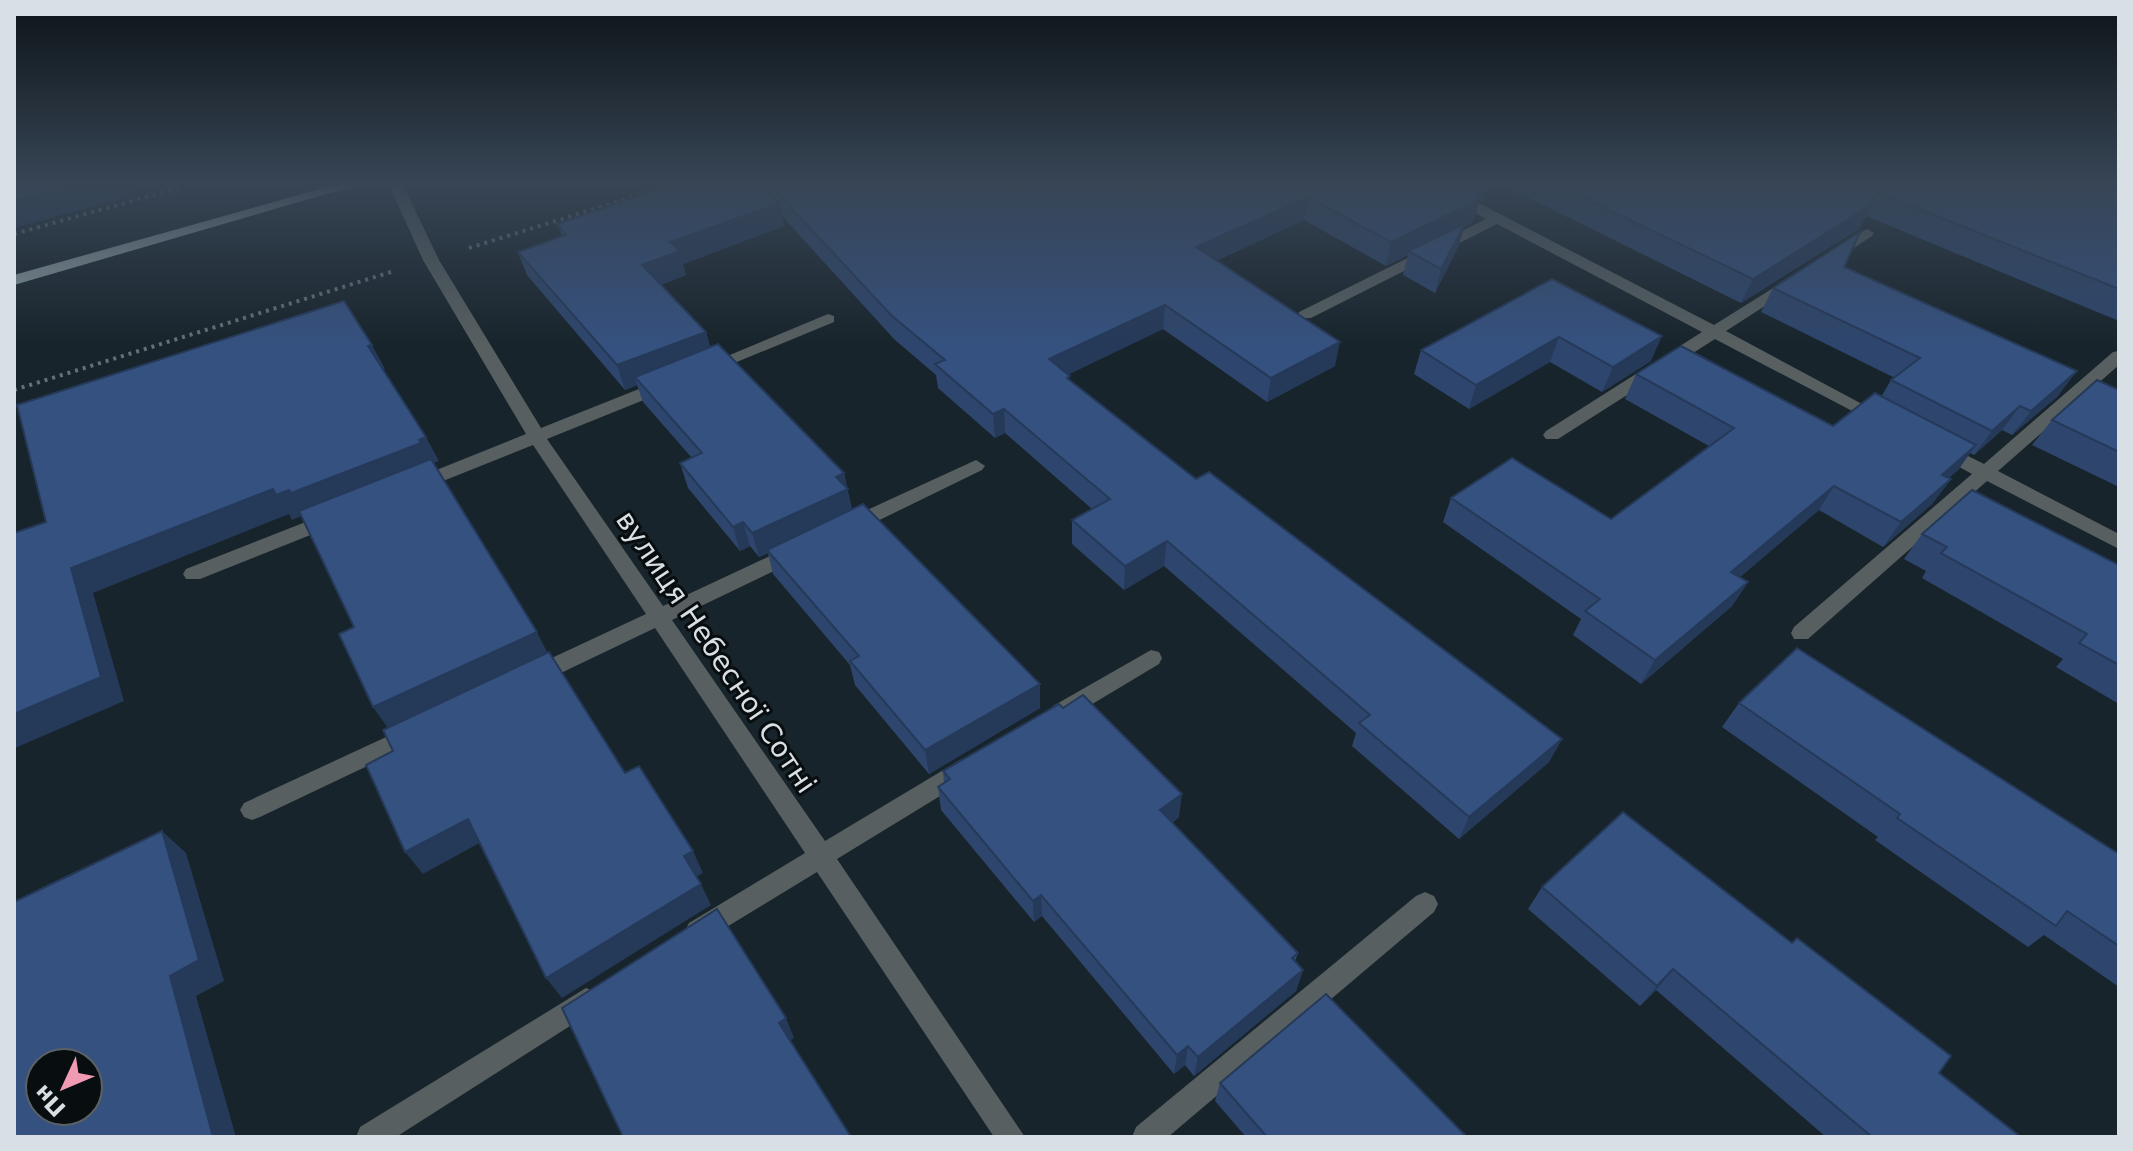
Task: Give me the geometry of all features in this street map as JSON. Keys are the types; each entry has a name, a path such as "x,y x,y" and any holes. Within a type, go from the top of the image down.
{"main road":[{"path":"14,280 160,239"}],"street":[{"name":"вулиця Небесної Сотні","path":"421,239 537,437 1011,1137"},
{"path":"1305,315 1458,239"},
{"path":"1535,239 1892,424"},
{"path":"1552,435 1858,239"},
{"path":"394,494 828,319"},
{"path":"1801,633 2119,356"},
{"path":"1932,445 2119,542"},
{"path":"519,683 976,466"},
{"path":"193,574 351,511"},
{"path":"1045,721 1151,658"},
{"path":"252,810 434,723"},
{"path":"674,946 820,854 992,752"},
{"path":"1146,1137 1425,904"},
{"path":"370,1137 608,987"}],"path":[{"path":"14,390 499,239"}],"building":[{"path":"556,239 679,239 670,242 680,251 642,265 706,332 617,365 518,252"},
{"path":"820,239 1215,239 1196,247 1340,342 1271,378 1165,305 1049,359 1070,376 1067,378 1196,479 1209,472 1562,739 1469,817 1359,723 1370,715 1167,541 1125,566 1072,520 1110,499 1004,409 993,414 935,364 945,360 891,315"},
{"path":"1434,239 1457,239 1441,269 1408,251"},
{"path":"1669,239 1817,239 1753,279"},
{"path":"1850,239 1857,239 1844,267 2077,371 2031,411 2020,406 1992,431 1891,380 1920,358 1773,288"},
{"path":"1994,239 2119,239 2119,289"},
{"path":"1552,279 1662,336 1613,367 1559,337 1476,385 1421,350"},
{"path":"344,301 372,345 368,346 426,437 419,440 421,443 291,493 289,490 276,495 273,489 71,568 101,677 14,714 14,533 46,522 17,405"},
{"path":"718,344 844,473 836,477 848,489 752,533 743,522 733,527 680,463 702,453 635,377"},
{"path":"1681,346 1833,426 1875,393 1976,445 1942,475 1951,479 1901,522 1834,486 1731,572 1748,582 1655,660 1585,611 1600,599 1451,498 1512,458 1611,519 1734,428 1636,374"},
{"path":"2097,380 2119,390 2119,452 2052,420"},
{"path":"431,459 537,632 373,707 339,634 354,627 299,511"},
{"path":"1972,490 2119,565 2119,665 2079,643 2087,634 1941,553 1947,547 1922,534"},
{"path":"863,504 1040,684 925,750 850,661 859,656 767,550"},
{"path":"1797,648 2119,854 2119,946 2067,911 2056,926 1897,818 1900,814 1739,703"},
{"path":"549,652 625,773 639,766 693,851 684,856 701,884 546,978 468,819 405,852 366,765 393,751 383,730"},
{"path":"1083,695 1182,794 1160,810 1298,953 1292,958 1303,970 1198,1057 1188,1046 1177,1055 1041,895 1033,901 938,787 950,779 943,771 1059,704 1063,708"},
{"path":"1623,812 1792,943 1797,938 1951,1056 1939,1073 2021,1137 1872,1137 1673,969 1657,986 1542,887"},
{"path":"162,831 199,960 170,976 213,1137 14,1137 14,902"},
{"path":"717,909 786,1018 779,1023 851,1137 623,1137 562,1008"},
{"path":"1326,994 1467,1137 1267,1137 1220,1083"}]}
